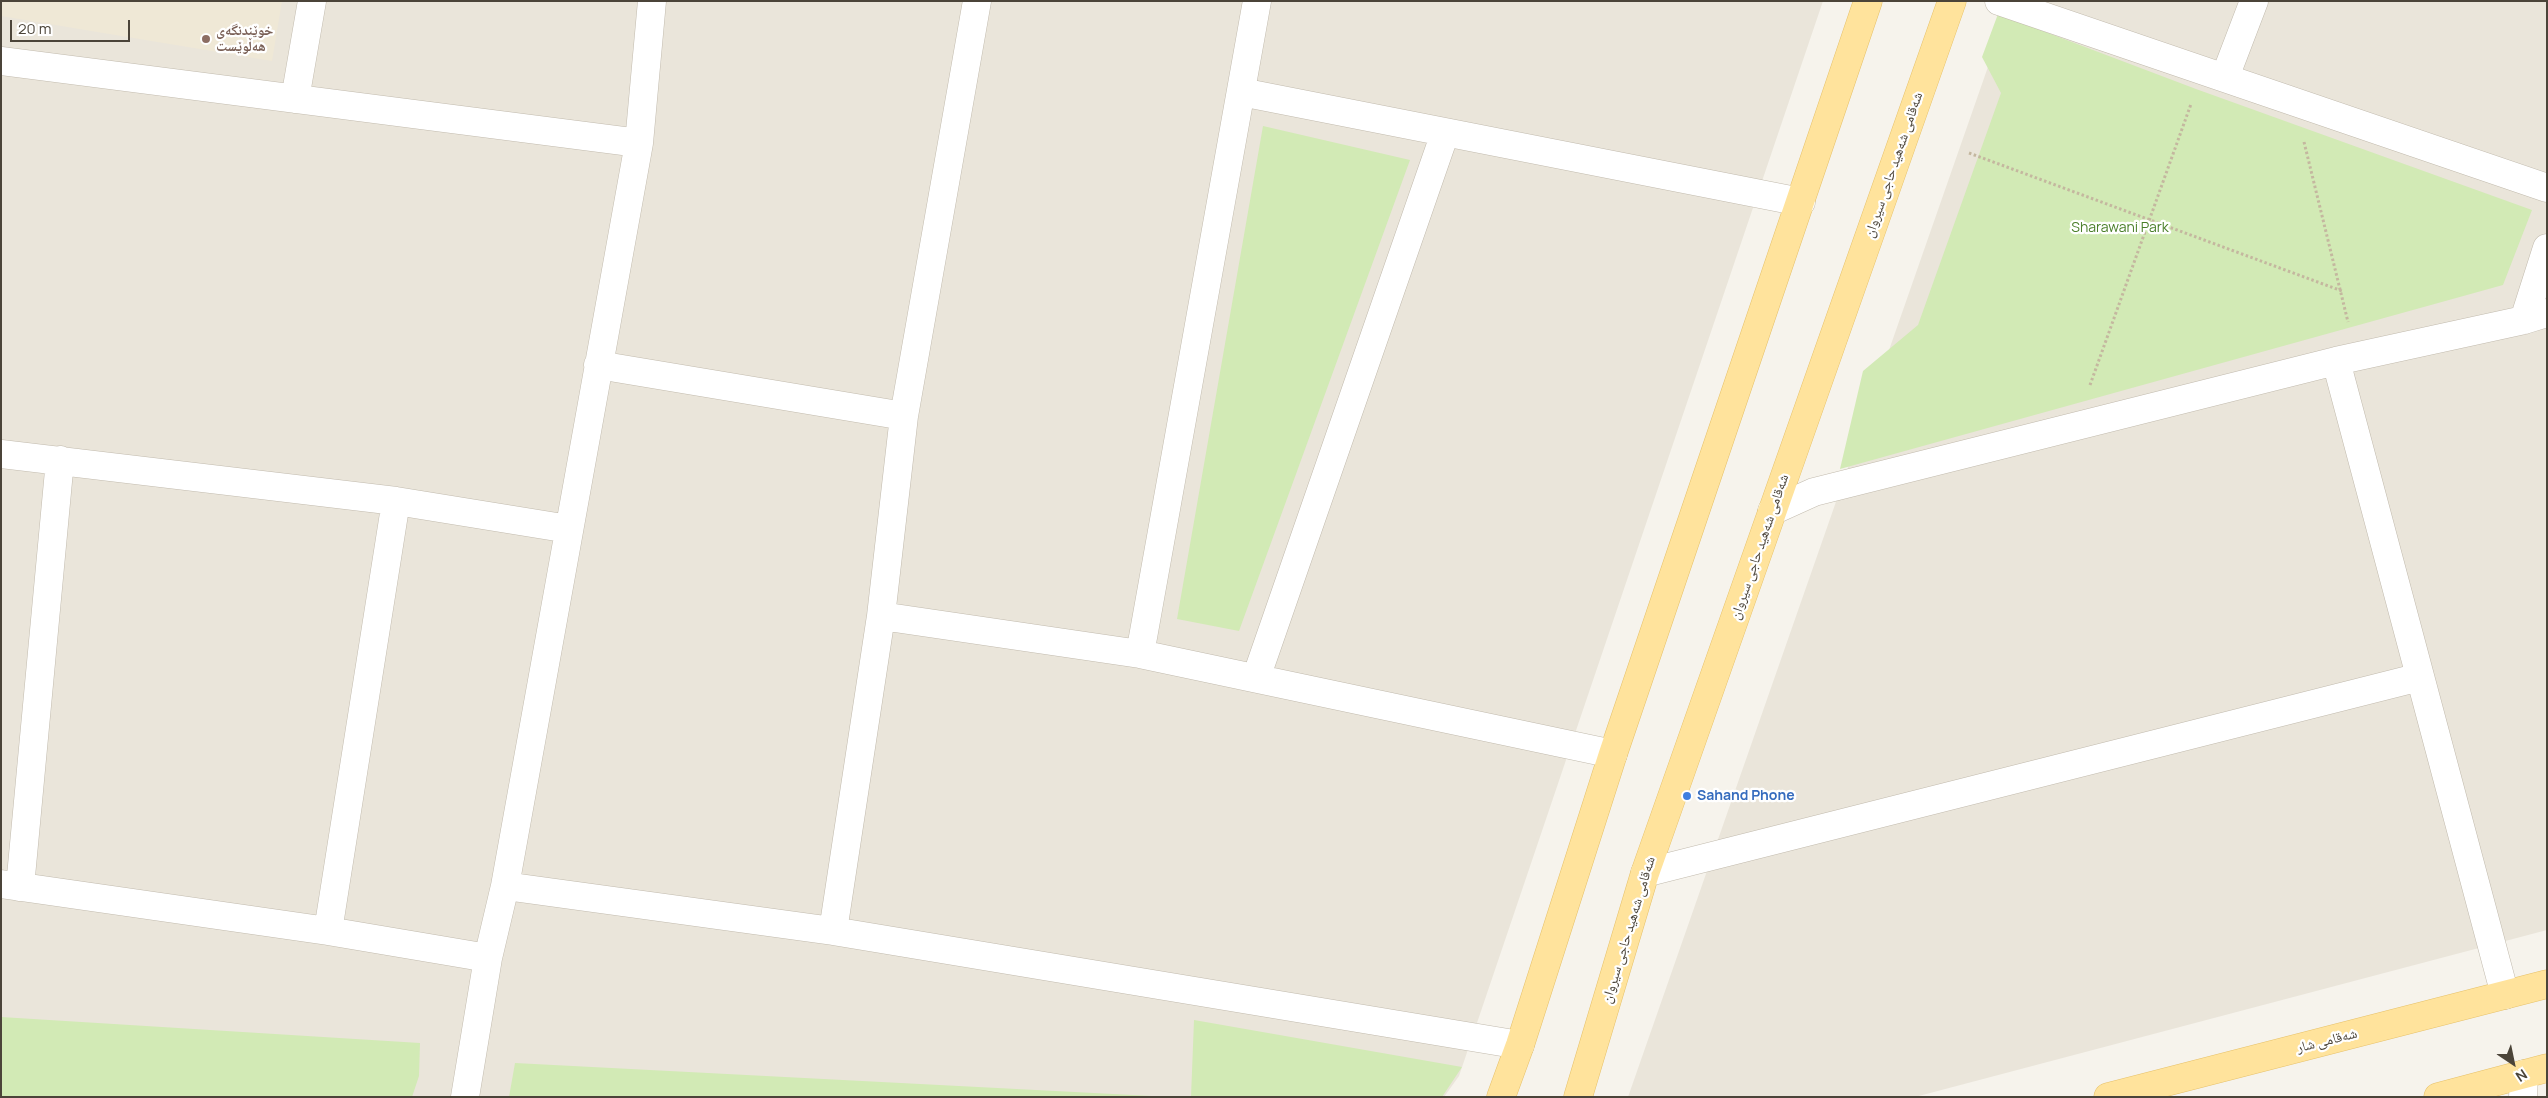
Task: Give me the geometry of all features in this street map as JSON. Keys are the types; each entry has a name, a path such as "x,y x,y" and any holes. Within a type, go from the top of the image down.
{"main road":[{"path":"1501,1097 1520,1045 1613,754 1802,202 1868,1"},
{"name":"شەقامی شەهید حاجی سیروان","path":"1578,1097 1645,873 1952,1"},
{"name":"شەقامی شار","path":"2108,1097 2547,984"},
{"path":"2438,1097 2531,1079"}],"street":[{"path":"295,99 312,1"},
{"path":"465,1097 488,958 505,886 639,143 652,1"},
{"path":"833,931 880,616 904,416 977,1"},
{"path":"1140,654 1257,1"},
{"path":"1999,1 2547,188"},
{"path":"2225,77 2254,1"},
{"path":"1,61 639,143"},
{"path":"1241,92 1802,202"},
{"path":"1256,678 1445,133"},
{"path":"1772,511 1814,492 2336,361 2535,317 2547,248"},
{"path":"2336,361 2505,995"},
{"path":"598,365 904,416"},
{"path":"1,454 396,501 569,529"},
{"path":"60,460 11,886 328,931 488,958"},
{"path":"328,931 396,501"},
{"path":"880,616 1140,654 1613,754"},
{"path":"1645,873 2420,677"},
{"path":"505,886 833,931 1520,1045"}],"path":[{"path":"2088,391 2193,99"},
{"path":"2302,134 2342,291 2349,328"},
{"path":"1969,153 2342,291"}],"shaded area":[{"path":"1,1 1823,1 1459,1076 1444,1097 1,1097"},
{"name":"خوێندنگەی هەڵوێست","path":"1,1 282,1 272,61 1,16"},
{"path":"2011,1 2547,1 2547,930 1915,1097 1628,1097"}],"green space":[{"name":"Sharawani Park","path":"1998,14 2196,89 2532,210 2503,285 1840,469 1863,371 1918,325 2001,93 1982,57"},
{"path":"1263,126 1410,160 1239,631 1177,619"},
{"path":"1,1017 420,1043 419,1076 412,1097 1,1097"},
{"path":"1194,1020 1462,1067 1442,1097 1191,1097"},
{"path":"515,1063 1171,1097 509,1097"}],"place":[{"name":"خوێندنگەی هەڵوێست","path":"206,39"},
{"name":"Sahand Phone","path":"1687,796"}]}
